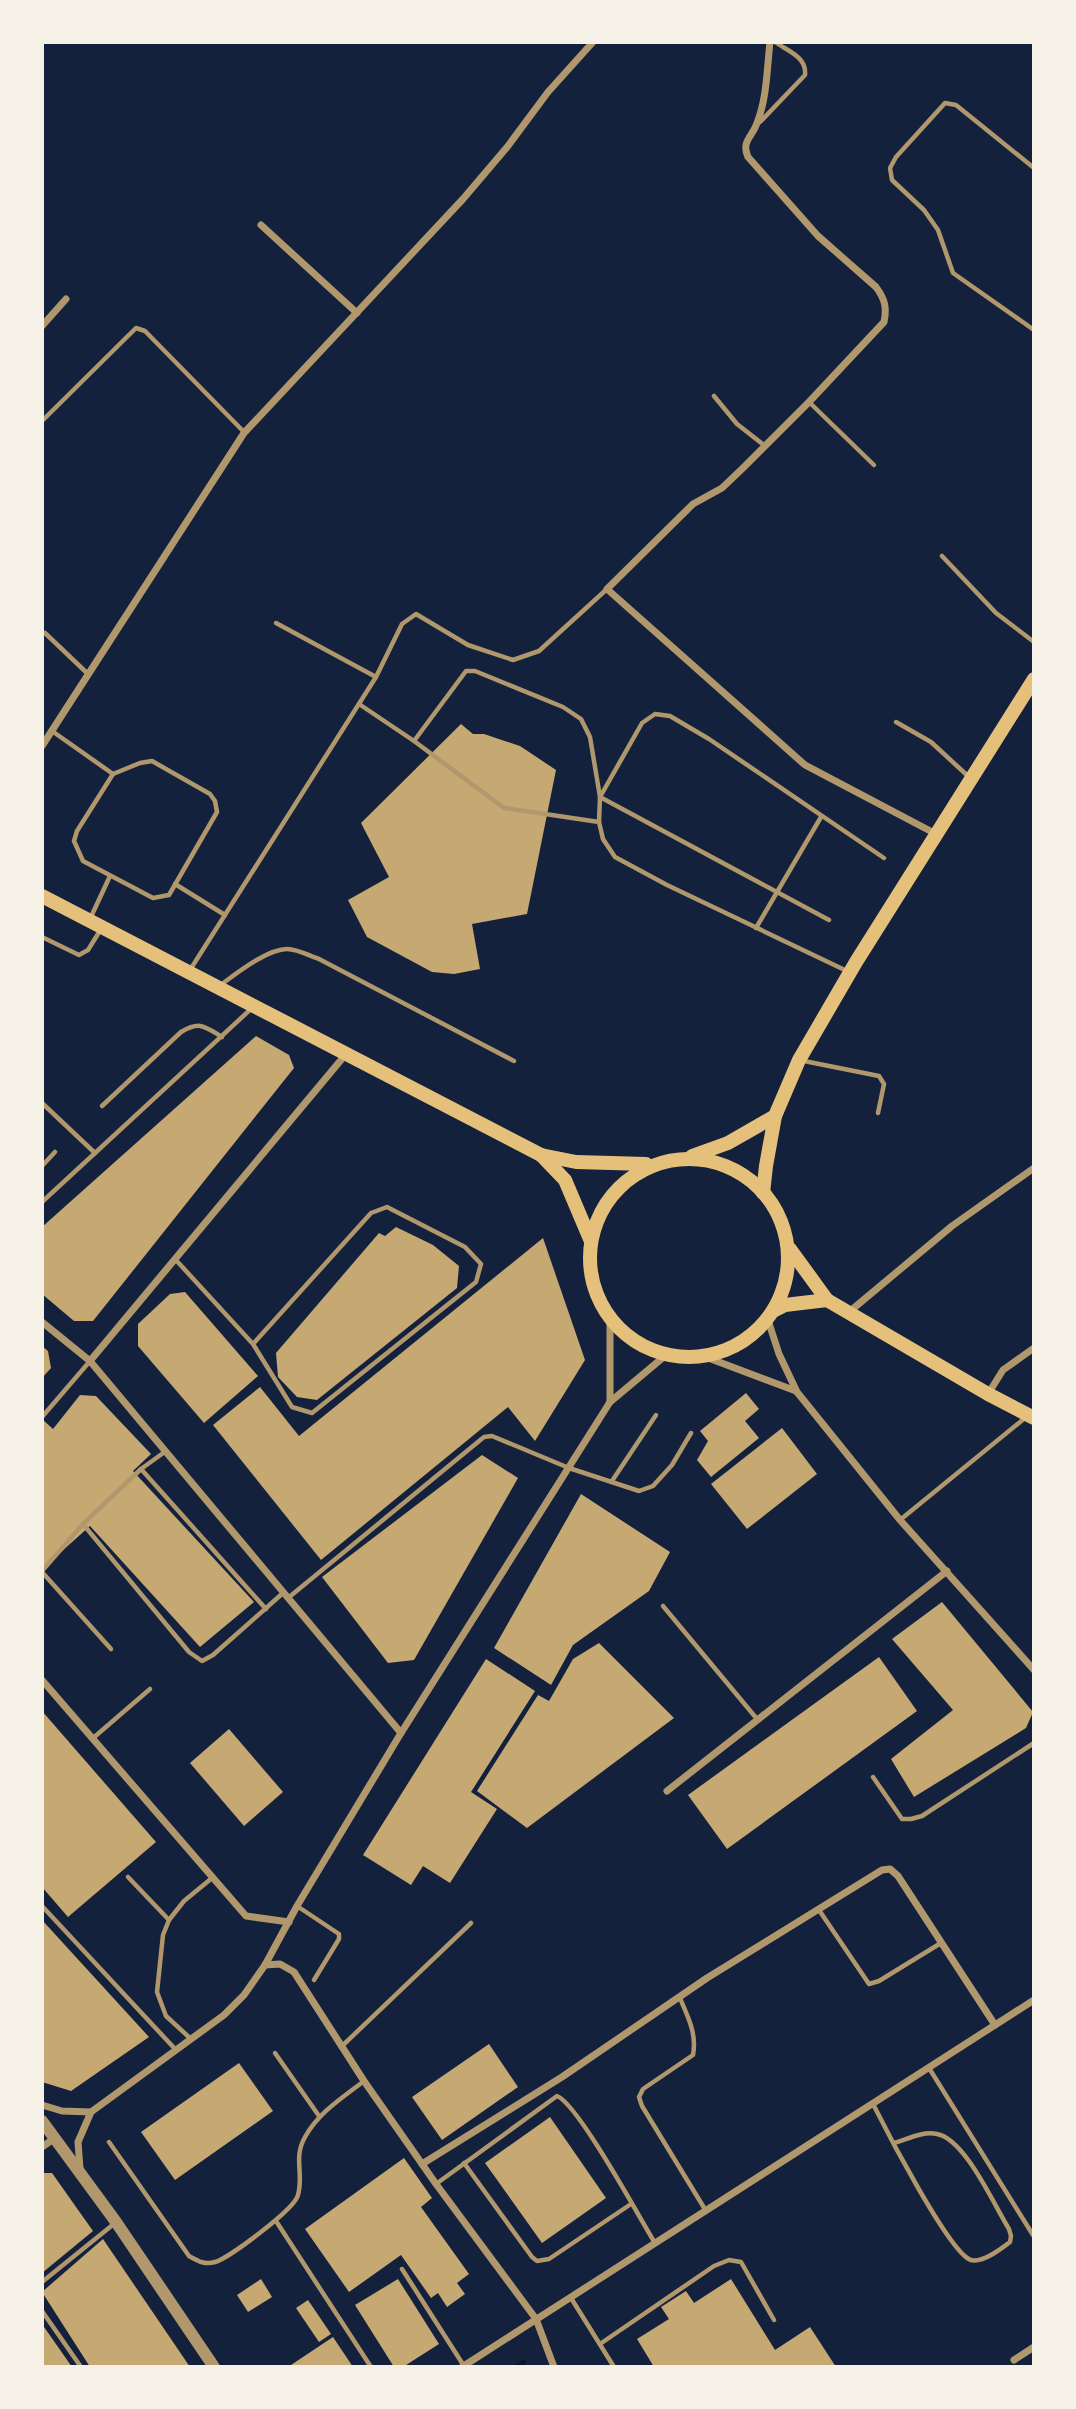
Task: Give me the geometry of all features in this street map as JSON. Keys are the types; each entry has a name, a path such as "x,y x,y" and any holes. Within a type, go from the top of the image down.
{"main road":[{"path":"763,1193 765,1166 775,1116 799,1060 850,973 1034,679"},
{"path":"42,896 541,1155 576,1162 648,1164 675,1160 701,1154 728,1143 775,1116"},
{"path":"541,1155 565,1180 590,1239"},
{"path":"675,1160 699,1159 722,1164 763,1193 775,1210 790,1249 827,1300 988,1394 1031,1416"},
{"path":"648,1164 627,1177 610,1194 598,1215 590,1239 590,1266 596,1293 610,1317 625,1334 645,1347 666,1355 704,1356 728,1350 750,1338 785,1305 827,1300"},
{"path":"772,1315 788,1281 790,1249"}],"street":[{"path":"42,746 244,433 463,199 548,92 593,42"},
{"path":"772,42 757,125 745,142 748,158 818,236 876,287 887,309 884,322 809,402 722,488 693,504 607,589 805,765 938,835"},
{"path":"261,225 356,313"},
{"path":"42,326 66,299"},
{"path":"89,1361 346,1054"},
{"path":"848,1312 952,1226 1034,1168"},
{"path":"772,1315 779,1354 797,1392 900,1520 1034,1670"},
{"path":"610,1317 610,1402"},
{"path":"42,1322 89,1361 401,1733"},
{"path":"988,1394 1003,1370 1034,1348"},
{"path":"80,2171 78,2142 91,2112 192,2040 244,1995 265,1965 297,1906 401,1733 610,1402 666,1355"},
{"path":"704,1356 797,1392"},
{"path":"667,1791 947,1571"},
{"path":"42,1680 246,1916 289,1922"},
{"path":"422,2164 562,2077 679,1997 882,1870 890,1869 898,1875 995,2025"},
{"path":"265,1965 280,1964 293,1972 340,2048 536,2319 554,2367"},
{"path":"463,2366 1034,2000"},
{"path":"42,2105 62,2111 91,2112"},
{"path":"42,2121 116,2222 214,2367"},
{"path":"42,2147 55,2138"},
{"path":"1014,2360 1034,2347"}],"lane":[{"path":"757,125 805,75 803,60 772,42"},
{"path":"1034,167 956,105 945,103 896,157 890,168 892,180 924,210 938,230 953,273 1034,330"},
{"path":"42,422 136,328 145,331 244,433"},
{"path":"715,396 737,424 765,446"},
{"path":"809,402 874,465"},
{"path":"942,556 996,613 1034,642"},
{"path":"189,971 376,677 402,624 416,614 468,645 513,660 539,651 607,589"},
{"path":"276,623 376,677"},
{"path":"45,633 89,675"},
{"path":"414,741 466,671 475,671 563,707 581,719 590,737 600,797 599,822 603,839 615,857 850,973"},
{"path":"359,704 504,807 599,822"},
{"path":"600,797 642,723 655,714 670,716 709,739 884,858"},
{"path":"896,722 931,742 972,780"},
{"path":"52,731 113,774"},
{"path":"152,761 210,794 215,801 217,812 169,895 153,898 110,876 83,861 74,841 77,831 113,774 152,761"},
{"path":"600,797 829,920"},
{"path":"756,928 821,817"},
{"path":"42,937 79,955 88,950 110,876"},
{"path":"175,884 225,915"},
{"path":"218,986 249,965 270,954 288,949 319,959 514,1061"},
{"path":"42,1202 256,1005"},
{"path":"102,1107 181,1032 193,1026 204,1026 222,1037"},
{"path":"799,1060 878,1076 884,1084 878,1113"},
{"path":"42,1103 95,1153"},
{"path":"42,1166 55,1152"},
{"path":"175,1259 253,1344 292,1407 312,1413 476,1282 481,1264 465,1247 387,1207 372,1213 253,1344"},
{"path":"42,1418 89,1361"},
{"path":"612,1481 656,1415"},
{"path":"900,1520 1031,1416"},
{"path":"83,1524 188,1652 202,1661 213,1655 266,1609 484,1437 492,1436 569,1468 639,1491 653,1486 672,1465 691,1433"},
{"path":"111,1649 42,1572 83,1524 141,1469 166,1451"},
{"path":"141,1469 266,1609"},
{"path":"663,1606 757,1720"},
{"path":"92,1740 150,1689"},
{"path":"873,1777 902,1819 911,1819 922,1816 1034,1743"},
{"path":"128,1877 169,1920"},
{"path":"192,2040 166,2016 157,1992 163,1935 169,1920 184,1901 212,1878"},
{"path":"42,1906 177,2051"},
{"path":"297,1906 339,1934 340,1939 314,1980"},
{"path":"818,1909 869,1984 879,1981 942,1943"},
{"path":"340,2048 471,1923"},
{"path":"679,1997 693,2027 693,2055 643,2089 639,2097 706,2210"},
{"path":"275,2053 319,2116"},
{"path":"929,2068 1032,2235"},
{"path":"109,2142 189,2256 202,2264 216,2262 276,2221 298,2198 300,2177 297,2154 304,2138 319,2116 364,2081"},
{"path":"436,2183 557,2096 565,2099 589,2134 655,2243"},
{"path":"872,2104 894,2143 943,2227 968,2259 983,2258 1010,2242 1009,2229 963,2153 950,2138 928,2133 894,2143"},
{"path":"464,2163 537,2261 549,2259 631,2204"},
{"path":"276,2221 371,2367"},
{"path":"42,2282 116,2222"},
{"path":"600,2344 715,2266 729,2260 741,2262 774,2320"},
{"path":"402,2269 463,2366"},
{"path":"570,2297 614,2367"},
{"path":"42,2311 81,2367"}],"building":[{"path":"461,724 473,734 484,734 520,746 556,770 527,914 472,924 480,969 454,974 432,972 367,937 348,900 389,877 361,823"},
{"path":"256,1036 289,1055 294,1068 93,1321 74,1321 42,1294 42,1227"},
{"path":"396,1227 433,1245 459,1266 457,1288 317,1400 297,1397 278,1377 276,1353 379,1233 385,1236"},
{"path":"543,1238 585,1360 535,1441 508,1407 321,1560 213,1425 260,1387 299,1436"},
{"path":"185,1292 258,1376 204,1423 138,1346 138,1324 170,1294"},
{"path":"42,1346 48,1351 51,1368 42,1378"},
{"path":"746,1393 759,1409 745,1421 759,1438 711,1477 697,1460 708,1441 700,1431"},
{"path":"80,1395 96,1396 151,1454 133,1471 254,1602 200,1647 90,1526 42,1569 42,1419 53,1429"},
{"path":"782,1428 817,1474 747,1529 711,1484"},
{"path":"482,1455 518,1478 414,1660 388,1663 322,1577"},
{"path":"581,1494 670,1552 649,1591 573,1645 551,1685 494,1648"},
{"path":"942,1602 1033,1712 1026,1728 914,1797 891,1759 953,1710 892,1639"},
{"path":"599,1643 674,1718 527,1828 477,1791 538,1695 549,1701 573,1659"},
{"path":"879,1657 917,1711 727,1849 688,1795"},
{"path":"486,1659 535,1691 471,1792 497,1809 450,1883 423,1866 411,1885 363,1855"},
{"path":"42,1711 156,1842 68,1917 42,1887"},
{"path":"229,1729 283,1792 244,1826 190,1763"},
{"path":"42,1920 149,2037 71,2091 42,2082"},
{"path":"489,2044 518,2087 442,2140 412,2097"},
{"path":"239,2063 273,2111 175,2180 141,2132"},
{"path":"550,2117 606,2198 542,2243 485,2163"},
{"path":"404,2158 432,2198 421,2207 469,2274 457,2283 465,2294 447,2307 438,2293 431,2298 401,2255 349,2292 305,2229"},
{"path":"42,2173 52,2173 93,2231 42,2273"},
{"path":"103,2239 190,2367 90,2367 42,2292"},
{"path":"261,2279 272,2297 248,2312 237,2295"},
{"path":"398,2279 439,2344 403,2367 394,2367 355,2305"},
{"path":"731,2279 775,2350 810,2327 836,2367 654,2367 637,2339 669,2319 661,2307 686,2291 694,2303"},
{"path":"308,2300 331,2334 319,2342 296,2308"},
{"path":"42,2324 72,2367 42,2367"},
{"path":"333,2337 353,2367 288,2367"}],"waterway":[{"path":"517,2367 523,2363"}]}
